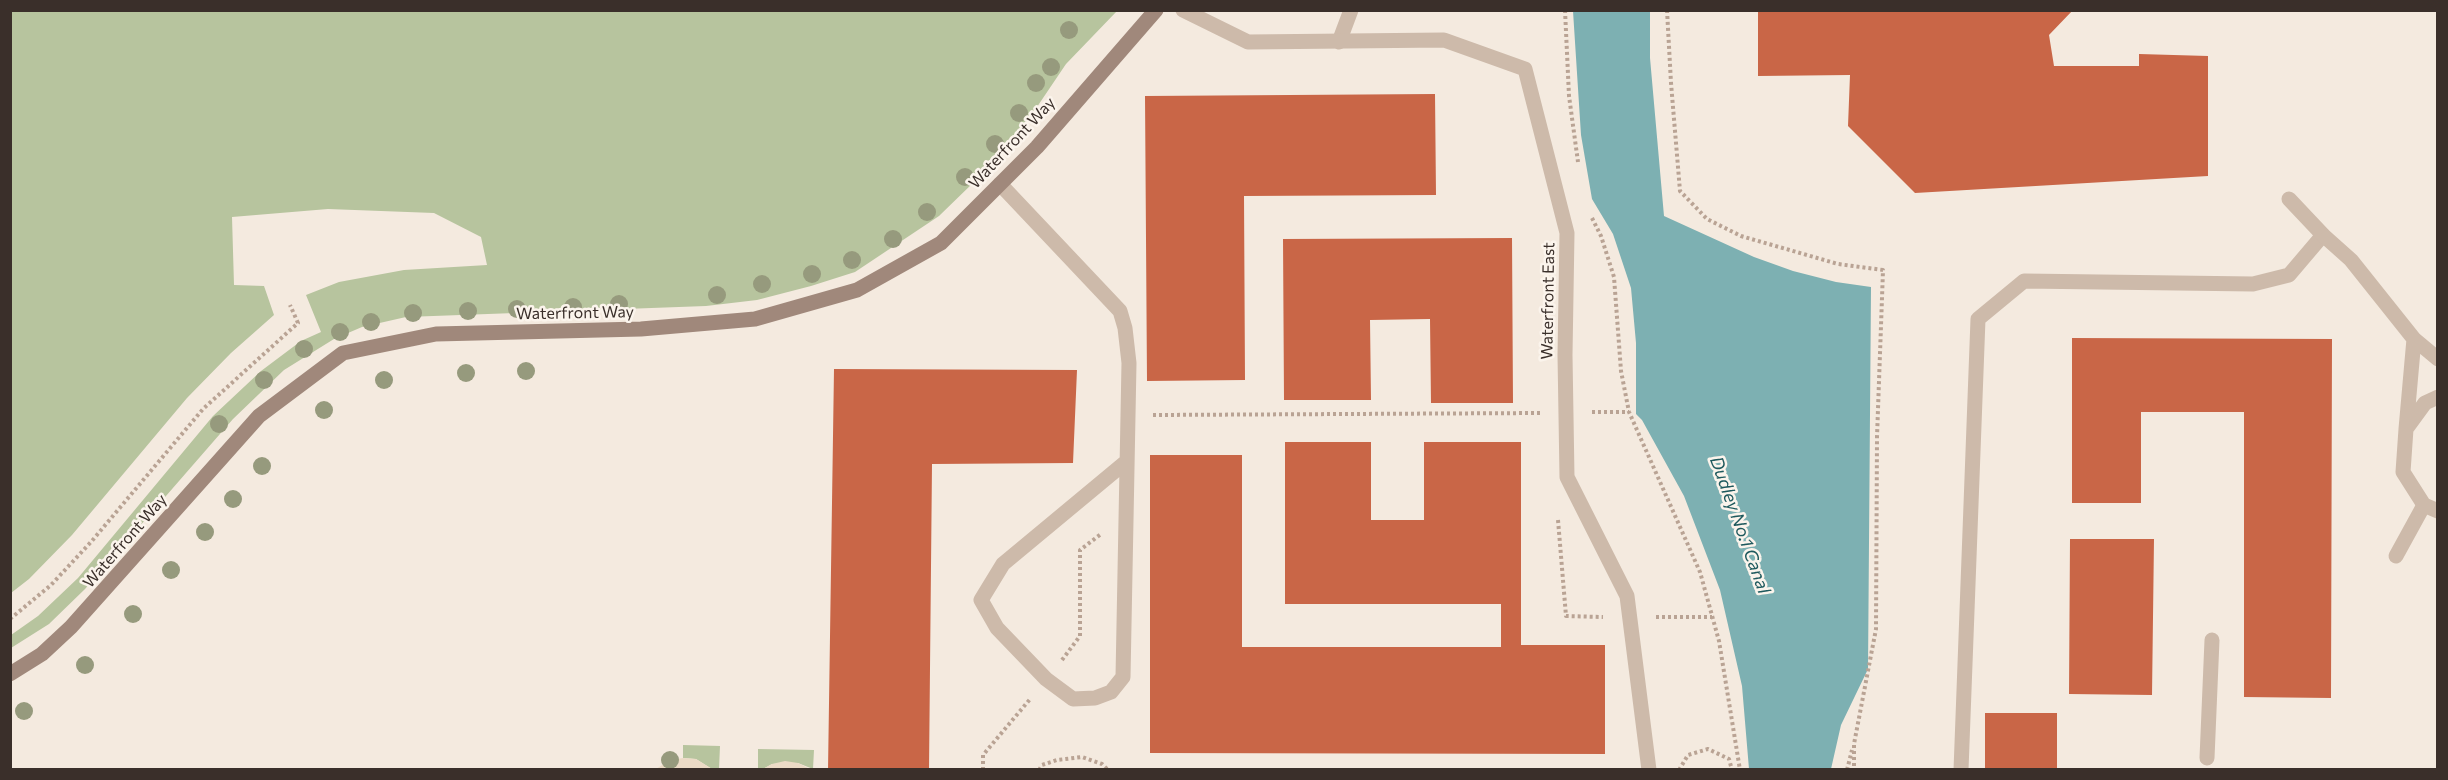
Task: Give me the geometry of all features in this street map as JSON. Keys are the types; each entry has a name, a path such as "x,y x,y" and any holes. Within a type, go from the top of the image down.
{"street":[{"name":"Waterfront Way","path":"10,674 42,654 71,627 259,416 343,353 436,334 641,329 755,319 857,290 941,243 1036,147 1156,10"},
{"name":"Waterfront East","path":"1183,10 1248,42 1444,40 1525,69 1567,233 1565,355 1567,477 1628,596 1649,770"},
{"path":"1340,42 1351,10"},
{"path":"1000,184 1120,311 1125,328 1129,363 1123,677 1111,692 1095,698 1073,699 1046,679 997,628 981,600 1003,564 1127,461"},
{"path":"2289,199 2350,260 2414,339 2438,359"},
{"path":"1961,770 1978,319 2024,281 2253,284 2289,275 2323,235"},
{"path":"2396,556 2431,508 2403,472 2414,339"},
{"path":"2406,429 2425,404 2438,398"},
{"path":"2207,758 2212,640"}],"path":[{"path":"1565,10 1569,96 1578,166"},
{"path":"1667,10 1680,192 1707,219 1741,237 1838,264 1883,270 1877,437 1876,629 1847,770"},
{"path":"1588,210 1601,236 1614,277 1621,371 1629,412 1700,572 1712,617 1732,715 1740,770"},
{"path":"10,619 51,585 91,542 203,409 298,324 290,305"},
{"path":"1128,416 1265,413 1549,413"},
{"path":"1557,508 1566,616 1712,617"},
{"path":"982,770 983,755 1080,636 1080,550 1126,516"},
{"path":"1854,744 1854,770"},
{"path":"1679,770 1688,755 1708,749 1729,759 1732,770"},
{"path":"1040,770 1042,765 1057,760 1083,757 1102,764 1108,770"}],"green space":[{"path":"11,10 1117,11 1066,64 1014,141 974,182 939,216 855,272 757,300 706,306 406,317 362,327 334,339 284,370 233,419 85,589 49,624 11,648 11,635 38,616 78,578 213,416 261,371 301,341 321,332 306,295 339,282 404,270 487,265 481,237 434,213 328,209 232,217 234,285 264,286 274,315 231,353 187,398 72,535 29,579 11,593"},
{"path":"683,745 720,746 719,769 712,769 696,759 683,758"},
{"path":"758,749 814,750 813,769 798,763 772,764 758,770"}],"shaded area":[{"path":"696,759 712,769 656,769 670,760"},
{"path":"785,761 798,763 810,769 763,769"}],"water":[{"name":"Dudley No.1 Canal","path":"1573,11 1650,11 1650,58 1664,216 1754,257 1793,271 1836,282 1871,287 1868,669 1841,725 1831,769 1749,769 1742,686 1720,590 1684,496 1642,420 1636,414 1636,343 1631,288 1613,234 1592,199 1581,135"}],"building":[{"path":"1758,10 2073,10 2049,35 2054,66 2139,66 2139,54 2208,56 2208,176 1915,193 1848,126 1850,75 1758,76"},
{"path":"1435,94 1436,195 1244,196 1245,380 1147,381 1145,96"},
{"path":"1512,238 1513,403 1431,403 1430,319 1370,320 1371,400 1284,400 1283,239"},
{"path":"2072,338 2332,339 2331,698 2244,697 2244,412 2141,412 2141,503 2072,503"},
{"path":"834,369 1077,370 1073,463 932,464 929,770 828,770"},
{"path":"1285,442 1371,442 1371,520 1424,520 1424,442 1521,442 1521,645 1605,645 1605,754 1150,753 1150,455 1242,455 1242,647 1501,647 1501,604 1285,604"},
{"path":"2070,539 2154,539 2152,695 2069,694"},
{"path":"1985,713 2057,713 2057,770 1985,770"}]}
